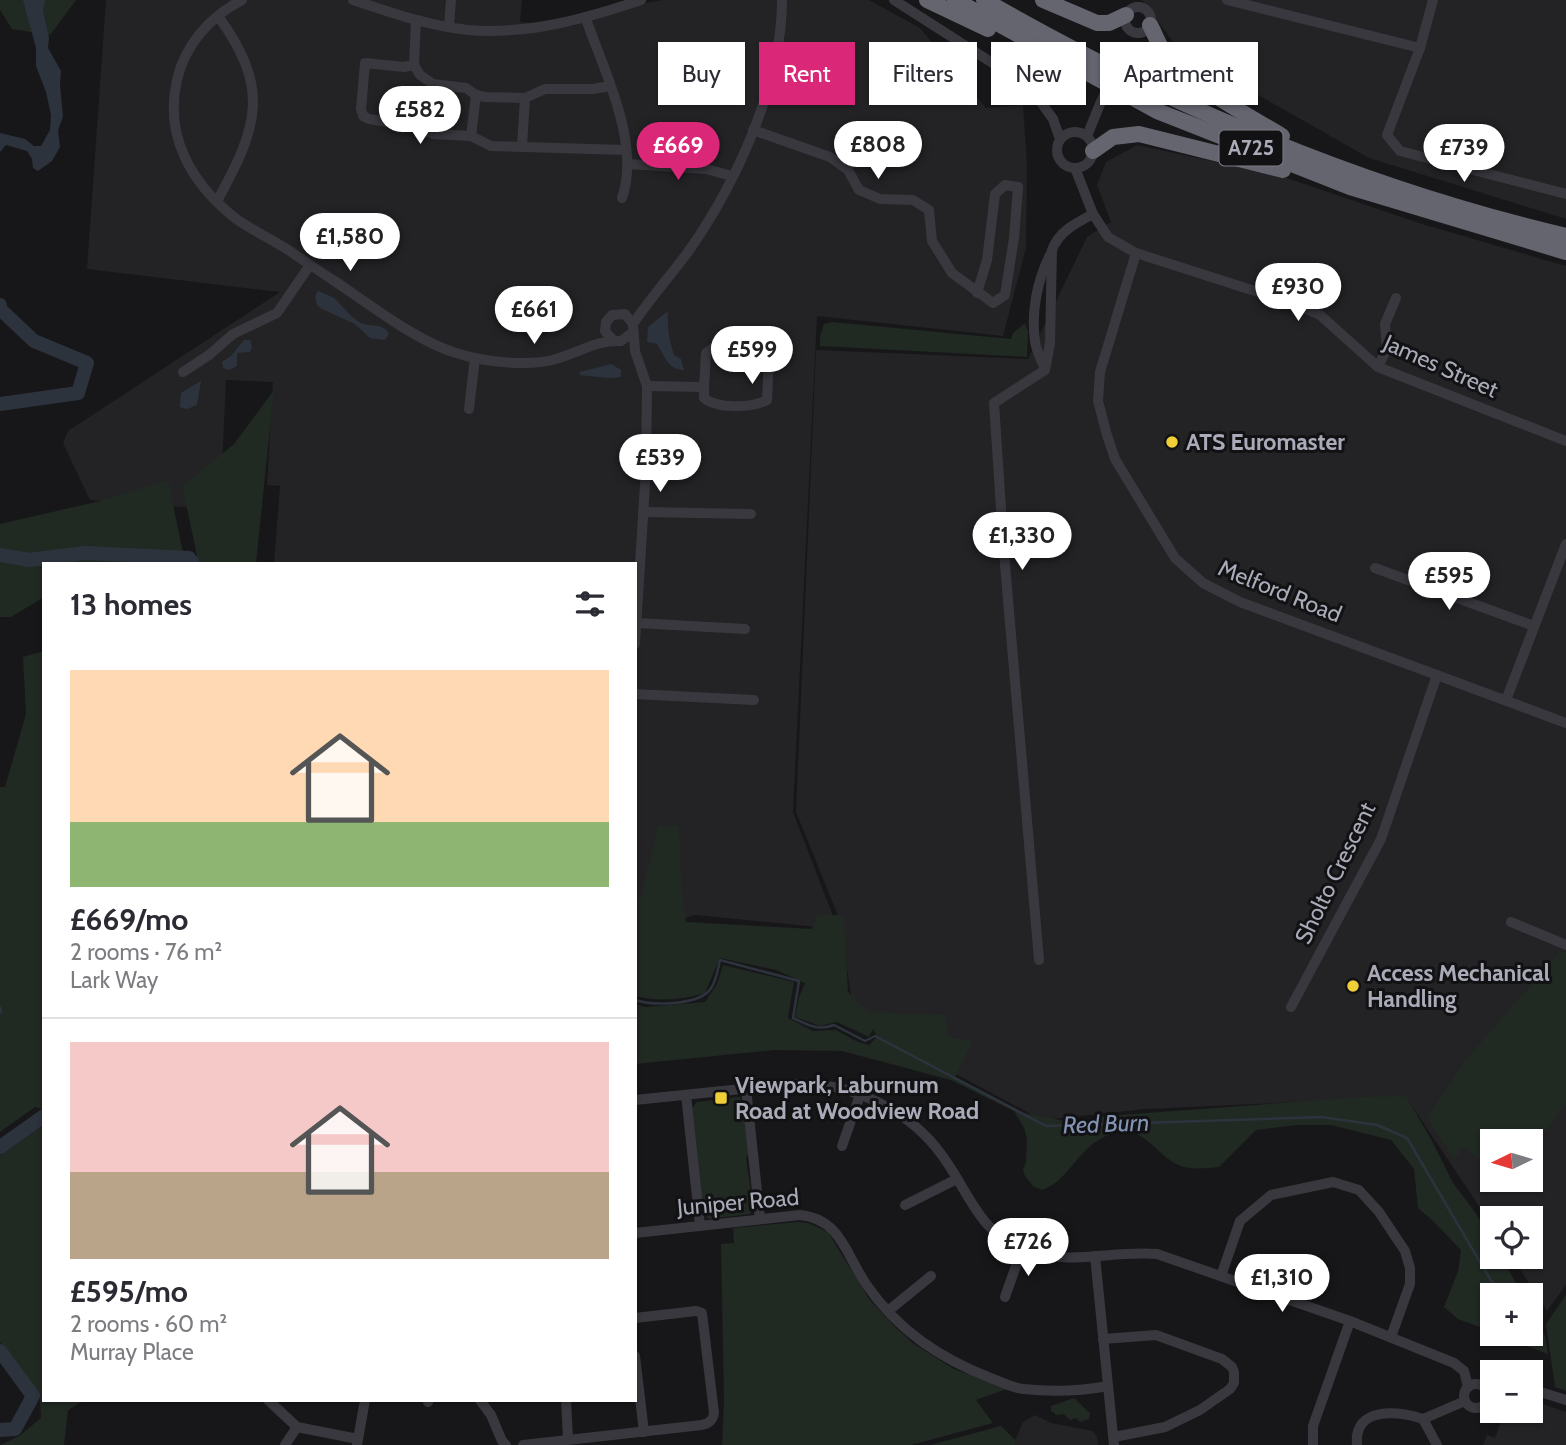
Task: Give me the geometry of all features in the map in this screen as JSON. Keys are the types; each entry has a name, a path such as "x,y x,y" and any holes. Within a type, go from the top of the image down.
{"highway":[{"path":"927,0 1019,42"},
{"name":"A725","path":"955,0 1029,42"},
{"name":"A725","path":"984,0 1059,43 1160,94 1326,162 1404,190 1566,236"},
{"path":"1043,0 1097,23 1110,23 1126,15"},
{"path":"1148,11 1165,54 1192,77 1227,102 1326,162"},
{"name":"A725","path":"1086,73 1157,111 1350,187 1566,252"},
{"path":"1090,143 1139,134 1350,187"}],"street":[{"path":"242,0 206,26 184,57 173,110 180,149 190,170 236,219 388,317 443,348 475,358 526,363 553,360 633,328 647,304 697,238 732,176 768,92 777,60 782,0"},
{"path":"353,0 416,20 449,27 500,31 586,19 642,0"},
{"path":"449,27 451,0"},
{"path":"894,0 1030,87 1053,119 1060,139 1073,132 1090,143"},
{"path":"1227,0 1420,48"},
{"path":"1433,0 1420,48 1387,135 1400,151 1566,194"},
{"path":"1134,8 1148,11 1145,31 1133,32 1126,23 1126,15 1134,8"},
{"path":"217,201 244,149 254,103 249,76 234,37 218,16"},
{"path":"586,19 610,86 629,164 622,198"},
{"path":"416,20 414,65 420,75 433,84 466,88 476,95 525,98 545,89 593,89 610,86"},
{"path":"1075,168 1086,164 1100,104 1133,32"},
{"path":"414,65 365,63 361,109 363,116 414,126 433,134 471,136 491,146 626,150"},
{"path":"471,136 476,95"},
{"path":"522,146 525,98"},
{"path":"753,130 830,157 848,170 859,190 880,199 913,200 929,210 932,242 952,273 977,293 993,303 1005,295 1014,239 1017,187 1005,185 995,194 987,260 977,293"},
{"name":"James Street","path":"1060,139 1057,152 1059,159 1063,164 1075,168 1093,214 1108,237 1136,253 1289,302 1321,315 1378,367 1566,441"},
{"path":"629,164 706,169 732,176"},
{"path":"1039,960 1005,567 994,402 1045,370 1050,343 1052,250 1055,242 1068,228 1093,214"},
{"name":"Melford Road","path":"1136,253 1100,372 1098,401 1115,459 1175,558 1203,583 1240,602 1566,723"},
{"path":"183,372 209,355 233,334 277,313 310,265"},
{"path":"1378,367 1387,348 1385,324 1396,298"},
{"path":"635,351 613,337 608,318 647,304"},
{"path":"625,314 633,328 635,351 647,386 637,624 745,629"},
{"path":"713,348 764,349 769,355 767,400 759,404 746,406 710,403 704,398 704,387 706,353 713,348"},
{"path":"469,409 475,358"},
{"path":"647,386 704,387"},
{"path":"643,512 751,514"},
{"path":"1506,700 1566,544"},
{"path":"1375,568 1534,626"},
{"name":"Sholto Crescent","path":"1290,1007 1381,839 1437,675"},
{"path":"637,694 754,700"},
{"path":"1511,922 1566,945"},
{"path":"637,1100 813,1084 860,1095 907,1119 941,1154 974,1210 990,1229 1008,1243 1041,1256 1059,1258 1134,1252 1157,1254 1221,1276 1350,1321 1454,1363 1464,1371 1468,1387 1465,1401 1470,1406 1480,1407"},
{"path":"746,1088 760,1219"},
{"path":"686,1095 700,1225"},
{"path":"842,1146 860,1095"},
{"path":"905,1205 957,1179"},
{"path":"1221,1276 1240,1221 1271,1195 1333,1182 1359,1190 1386,1222 1405,1251 1410,1268 1409,1284 1391,1337"},
{"name":"Juniper Road","path":"637,1233 810,1216 835,1231 867,1285 888,1311 911,1335 939,1355 1020,1389 1081,1390 1108,1386"},
{"path":"1005,1297 1022,1249"},
{"path":"1095,1256 1114,1441 1165,1427 1200,1410 1230,1389 1234,1383 1234,1372 1222,1359 1156,1335 1104,1339"},
{"path":"888,1311 931,1276"},
{"path":"523,1445 705,1424 712,1420 714,1413 702,1313 696,1311 637,1318"},
{"path":"1313,1445 1313,1426 1350,1321"},
{"path":"637,1373 644,1432"},
{"path":"1468,1387 1480,1385"},
{"path":"1543,1393 1566,1400"},
{"path":"1357,1445 1359,1428 1365,1419 1385,1412 1423,1419 1465,1401"},
{"path":"270,1402 297,1427 358,1442 365,1402"},
{"path":"481,1402 506,1445"},
{"path":"566,1402 568,1438"},
{"path":"1423,1419 1437,1445"},
{"path":"285,1445 297,1427"}],"shaded area":[{"path":"0,0 76,0 50,35 12,29 0,10"},
{"path":"23,0 45,0 43,11 49,38 48,48 61,71 63,117 58,130 60,147 52,161 38,171 33,168 27,151 6,145 0,152 0,133 25,139 34,146 41,146 50,130 51,115 36,66 36,48"},
{"path":"106,0 522,0 520,22 574,26 617,7 664,0 869,0 920,28 932,42 869,42 869,105 977,105 977,97 986,108 1023,105 1027,164 1026,248 1003,336 817,316 793,812 838,929 695,915 637,931 637,562 274,562 280,486 267,485 273,382 226,380 220,510 90,500 63,443 68,431 280,292 87,269"},
{"path":"1142,0 1566,0 1566,219 1369,158 1258,95 1258,42 1173,42"},
{"path":"1137,145 1281,176 1422,224 1566,266 1566,1285 1547,1311 1543,1305 1543,1283 1529,1283 1520,1269 1543,1269 1543,1206 1480,1208 1406,1097 1146,1109 1042,1120 855,1020 839,918 796,812 816,350 1028,359 1087,237 1111,222 1097,185 1106,162"},
{"path":"318,291 334,298 360,322 384,328 389,334 385,340 370,338 355,324 322,309 317,305 315,296"},
{"path":"668,311 672,349 674,355 681,359 684,370 670,364 657,344 647,342 648,327"},
{"path":"832,322 1011,339 1013,333 1025,323 1028,331 1027,357 820,346 824,324"},
{"path":"244,340 250,340 250,352 237,353 237,366 229,370 223,368 222,362 231,356"},
{"path":"611,364 621,370 621,377 579,375 580,372"},
{"path":"201,381 197,405 187,409 180,407 181,393"},
{"path":"274,390 256,562 194,562 197,555 182,486 234,444"},
{"path":"168,480 185,562 42,562 42,598 11,617 0,617 0,524 100,501"},
{"path":"42,652 42,1109 35,1107 0,1132 0,787 5,787 26,714 23,657"},
{"path":"679,825 682,897 686,922 812,929 817,915 844,915 848,992 868,1012 945,1015 948,1037 973,1041 955,1077 1024,1113 1071,1122 1106,1116 1406,1096 1453,1183 1480,1220 1480,1269 1508,1269 1516,1283 1480,1283 1480,1327 1458,1319 1444,1307 1458,1271 1461,1250 1418,1208 1414,1169 1391,1140 1331,1125 1297,1125 1256,1130 1219,1167 1195,1168 1173,1162 1135,1133 1117,1132 1093,1144 1060,1179 1042,1190 1033,1186 1025,1176 1023,1170 1027,1139 1014,1111 951,1080 842,1051 774,1050 637,1064 637,1005 645,1007 705,1002 717,984 723,965 794,982 788,1018 813,1031 836,1030 869,1045 877,1037 873,1029 869,1037 837,1022 820,1026 795,1017 805,983 776,970 720,958 705,993 670,999 637,996 637,902 642,894 658,826"},
{"path":"1561,950 1566,952 1566,1105 1544,1131 1544,1129 1480,1129 1480,1160 1464,1147 1454,1159 1427,1118 1463,1063"},
{"path":"739,1097 743,1101 749,1154 746,1158 755,1205 750,1214 709,1219 703,1214 692,1108 697,1102"},
{"path":"42,1126 42,1402 82,1402 68,1410 64,1445 0,1445 19,1436 41,1418 40,1398 0,1342 0,1155"},
{"path":"808,1223 828,1232 869,1299 914,1344 954,1369 1007,1389 976,1400 993,1423 911,1445 722,1445 724,1401 721,1244 734,1243 733,1228"},
{"path":"1566,1295 1566,1391 1555,1387 1546,1324"},
{"path":"1543,1332 1548,1354 1527,1346 1543,1346"},
{"path":"1074,1398 1090,1413 1089,1419 1080,1422 1076,1418 1070,1420 1064,1414 1057,1415 1051,1411 1051,1406"},
{"path":"1543,1404 1566,1412 1566,1445 1483,1445 1487,1435 1495,1438 1501,1423 1543,1423"},
{"path":"1035,1415 1051,1423 1093,1431 1098,1445 1016,1445 1015,1440 1023,1422"},
{"path":"1001,1426 1015,1440 1016,1445 930,1445"}],"waterway":[{"path":"0,305 0,309 34,341 87,363 78,393 0,404"},
{"path":"0,555 29,560 85,553 189,558 192,562"},
{"name":"Red Burn","path":"637,1000 674,1003 703,996 713,984 720,960 799,981 793,1018 818,1027 834,1025 865,1041 875,1036 1046,1126 1322,1117 1377,1125 1407,1138 1493,1283"},
{"path":"0,1007 1,1012"},
{"path":"0,1147 42,1117"},
{"path":"0,1351 33,1396 15,1429 0,1430"}],"place":[{"name":"ATS Euromaster","path":"1172,442"},
{"name":"Access Mechanical Handling","path":"1353,986"},
{"name":"Viewpark, Laburnum Road at Woodview Road","path":"721,1098"}]}
